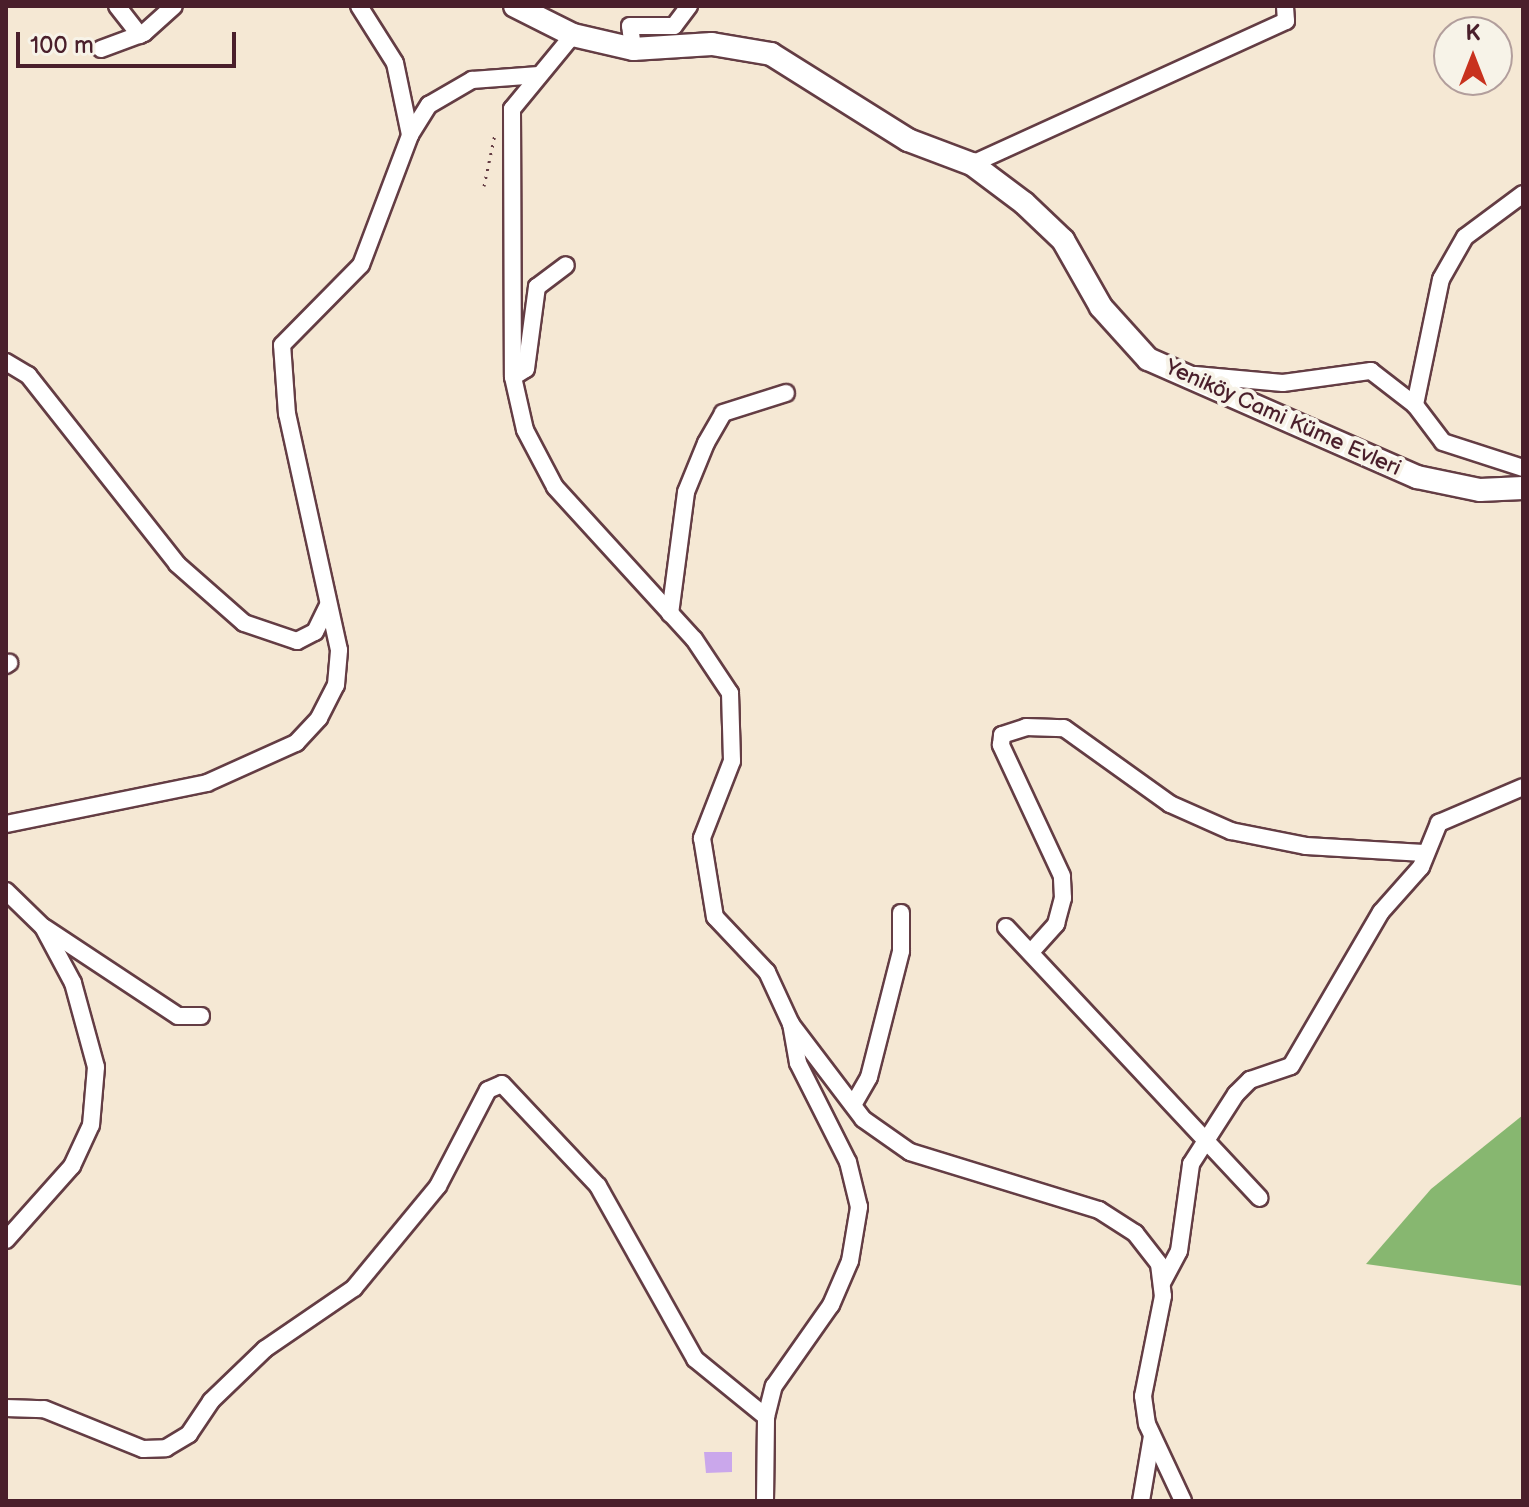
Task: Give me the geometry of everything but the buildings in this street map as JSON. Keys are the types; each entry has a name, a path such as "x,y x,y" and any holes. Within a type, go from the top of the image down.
{"street":[{"path":"117,6 140,35"},
{"path":"101,49 140,35 174,6"},
{"path":"359,6 395,63 410,135"},
{"name":"Yeniköy Cami Küme Evleri","path":"515,6 573,35 633,49 712,44 771,54 908,140 972,164 1063,240 1101,307 1148,359 1417,477 1480,490 1523,488"},
{"path":"633,49 630,26 674,26 689,6"},
{"path":"972,164 1286,21 1285,6"},
{"path":"573,35 520,94 510,132 513,377 525,430 555,487 670,614 730,693 737,735 702,838 703,879 715,917 767,972 791,1024 853,1105 910,1152 1099,1210 1135,1233 1159,1264 1162,1283"},
{"path":"6,824 207,783 296,743 336,685 339,650 287,414 282,345 361,265 410,135 448,91 472,80 539,75"},
{"path":"1415,405 1441,279 1465,237 1523,194"},
{"path":"513,377 526,369 537,287 566,265"},
{"path":"6,362 28,375 177,564 244,623 297,641 315,632 328,605"},
{"path":"1185,374 1283,383 1371,371 1415,405 1443,442 1523,468"},
{"path":"670,614 686,492 706,443 723,413 786,393"},
{"path":"1031,952 1056,924 1063,898 1062,876 1001,745 1002,735 1026,727 1064,728 1170,804 1231,831 1306,846 1424,853"},
{"path":"1183,1501 1152,1435 1143,1396 1162,1283 1179,1251 1191,1164 1250,1080 1291,1066 1424,853 1439,823 1523,787"},
{"path":"6,891 43,927 178,1016 201,1016"},
{"path":"853,1105 869,1077 901,951 901,913"},
{"path":"6,1240 72,1166 91,1125 96,1067 73,983 43,927"},
{"path":"1006,927 1128,1065 1211,1138 1260,1198"},
{"path":"765,1501 766,1417 795,1348 831,1305 850,1261 859,1207 848,1162 798,1063 791,1024"},
{"path":"6,1408 44,1409 143,1449 166,1448 189,1434 211,1401 265,1349 354,1288 438,1186 488,1090 502,1084 598,1186 695,1359 766,1417"},
{"path":"1141,1501 1152,1435"}],"green space":[{"path":"1523,1115 1523,1286 1366,1264 1431,1189"}]}
